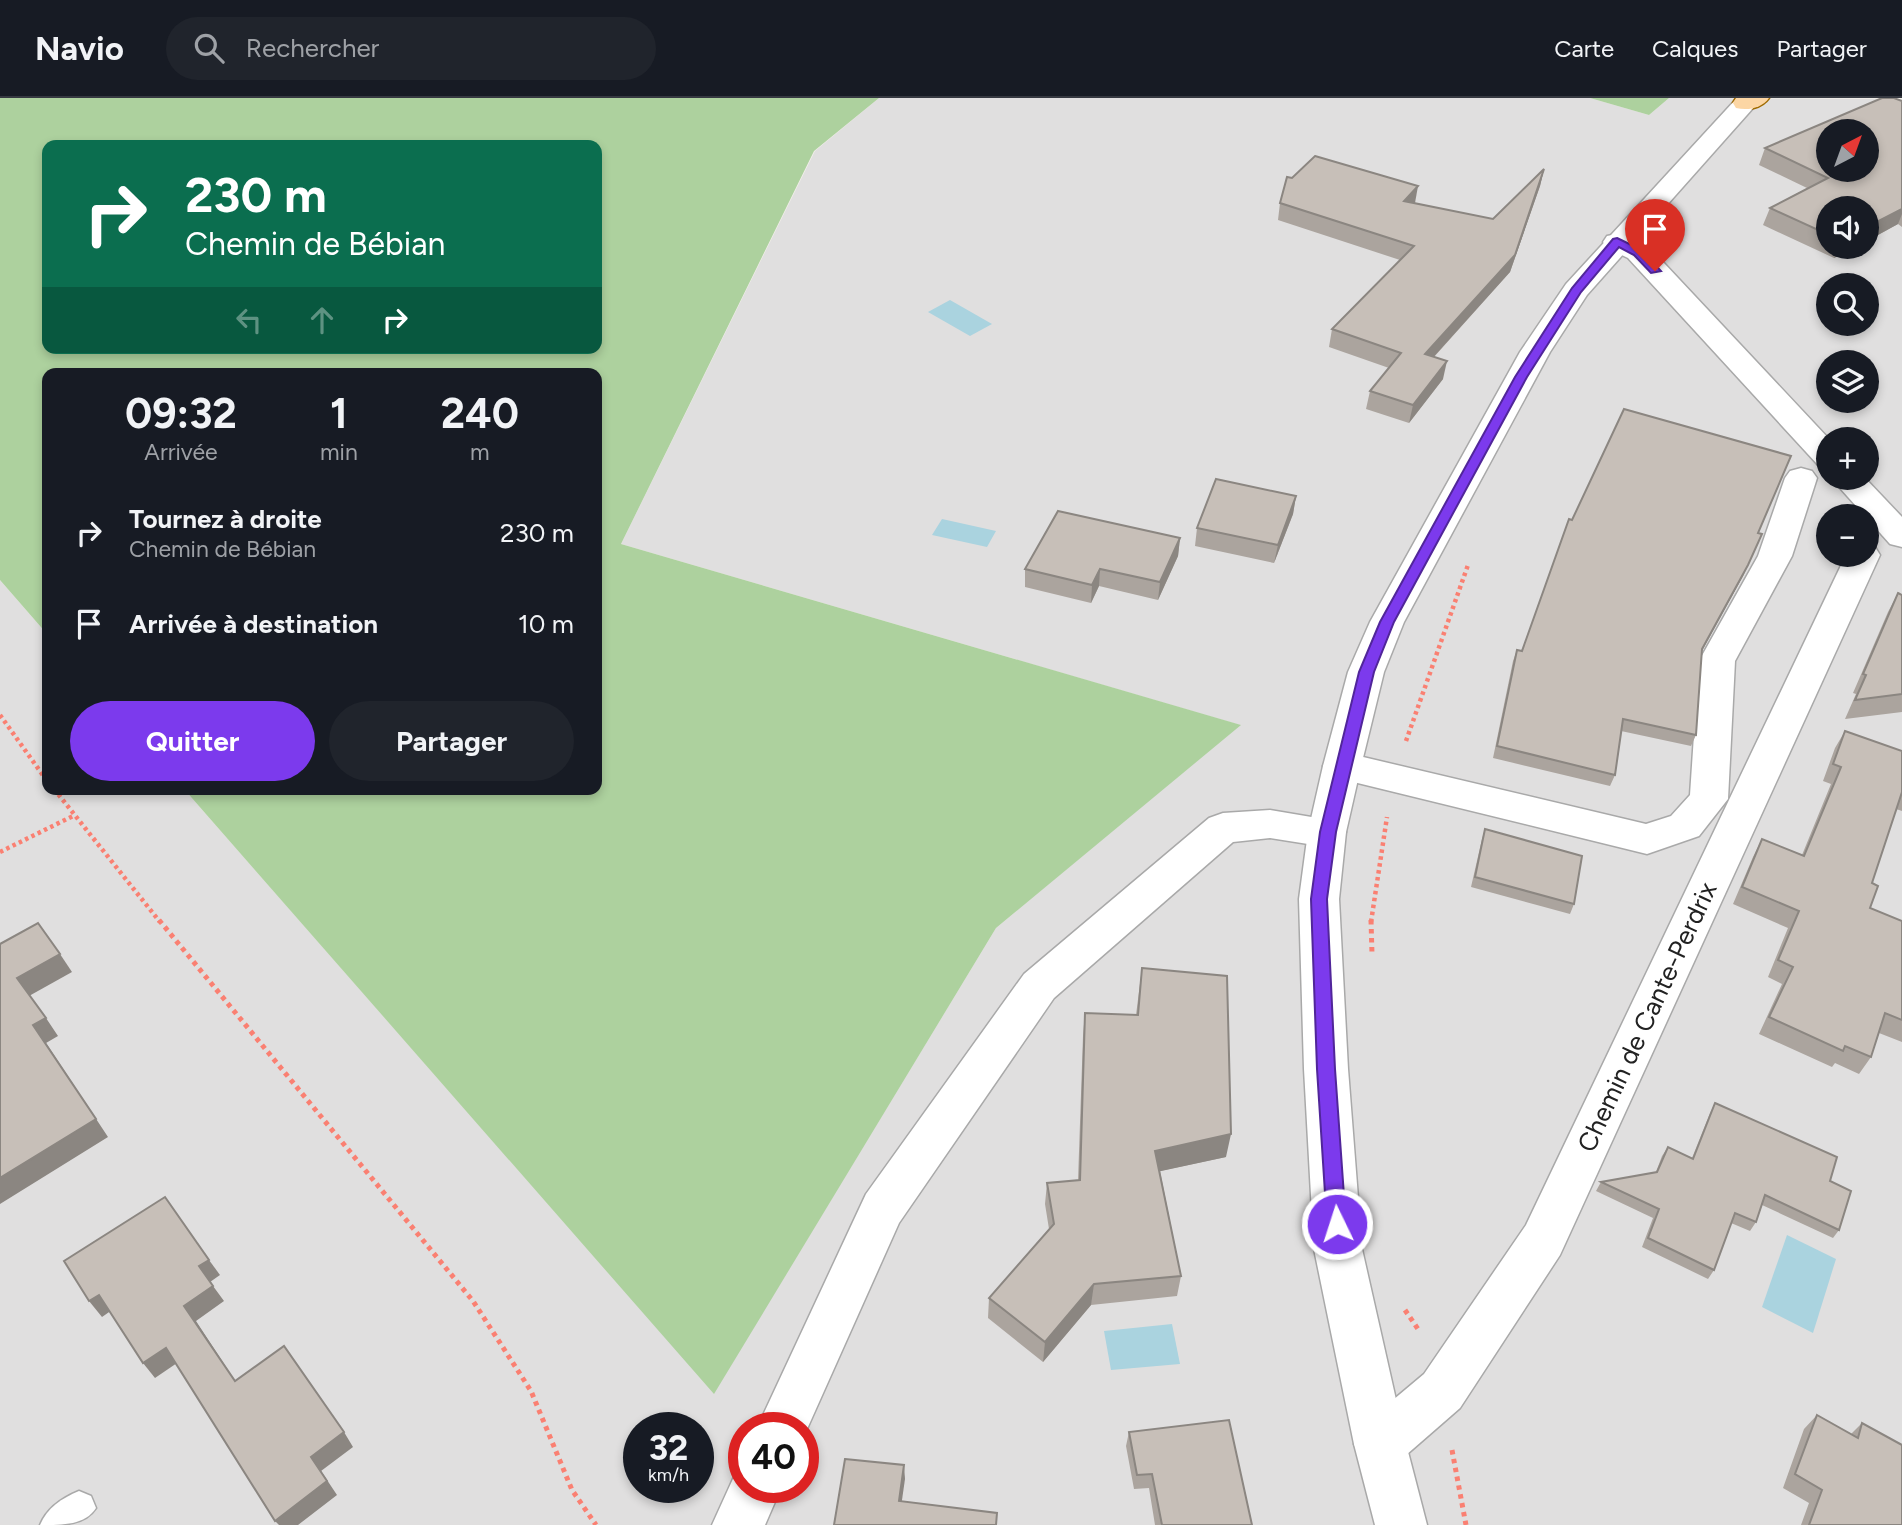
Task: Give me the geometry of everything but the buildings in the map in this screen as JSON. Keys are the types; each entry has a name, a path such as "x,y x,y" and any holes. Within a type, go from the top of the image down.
{"street":[{"path":"1401,1525 1380,1444 1338,1249 1326,1069 1319,899 1328,832 1342,766 1366,672 1387,622 1535,352 1576,290 1617,242 1751,100"},
{"path":"1342,766 1647,839 1685,826 1709,799 1717,661 1775,556 1815,468 1638,252 1617,242"},
{"path":"1858,490 1892,526"},
{"name":"Chemin de Cante-Perdrix","path":"1380,1444 1443,1391 1543,1240 1857,567"},
{"path":"789,1412 881,1209 1039,986 1223,828 1270,824 1328,832"},
{"path":"738,1525 748,1503"}],"path":[{"path":"0,715 42,773"},
{"path":"58,795 473,1301 531,1391 572,1489 596,1525"},
{"path":"0,852 73,816"}],"shaded area":[{"path":"879,98 1590,98 1649,115 1669,98 1902,99 1902,1525 0,1525 0,580 42,628 42,795 189,795 714,1393 996,928 1240,725 621,544 815,151"}],"green space":[{"path":"0,98 879,98 814,151 621,544 1241,725 996,928 714,1394 189,795 602,795 602,368 42,368 42,628 0,580"},
{"path":"1590,98 1669,98 1649,115"}],"water":[{"path":"950,300 992,324 970,336 928,312"},
{"path":"942,519 996,531 987,547 932,535"},
{"path":"1787,1235 1836,1259 1813,1333 1762,1307"},
{"path":"1172,1324 1180,1364 1111,1370 1104,1331"}],"route":[{"path":"1337,1224 1326,1069 1319,899 1328,832 1366,672 1387,622 1521,377 1576,290 1617,242 1638,252 1655,271"}]}
